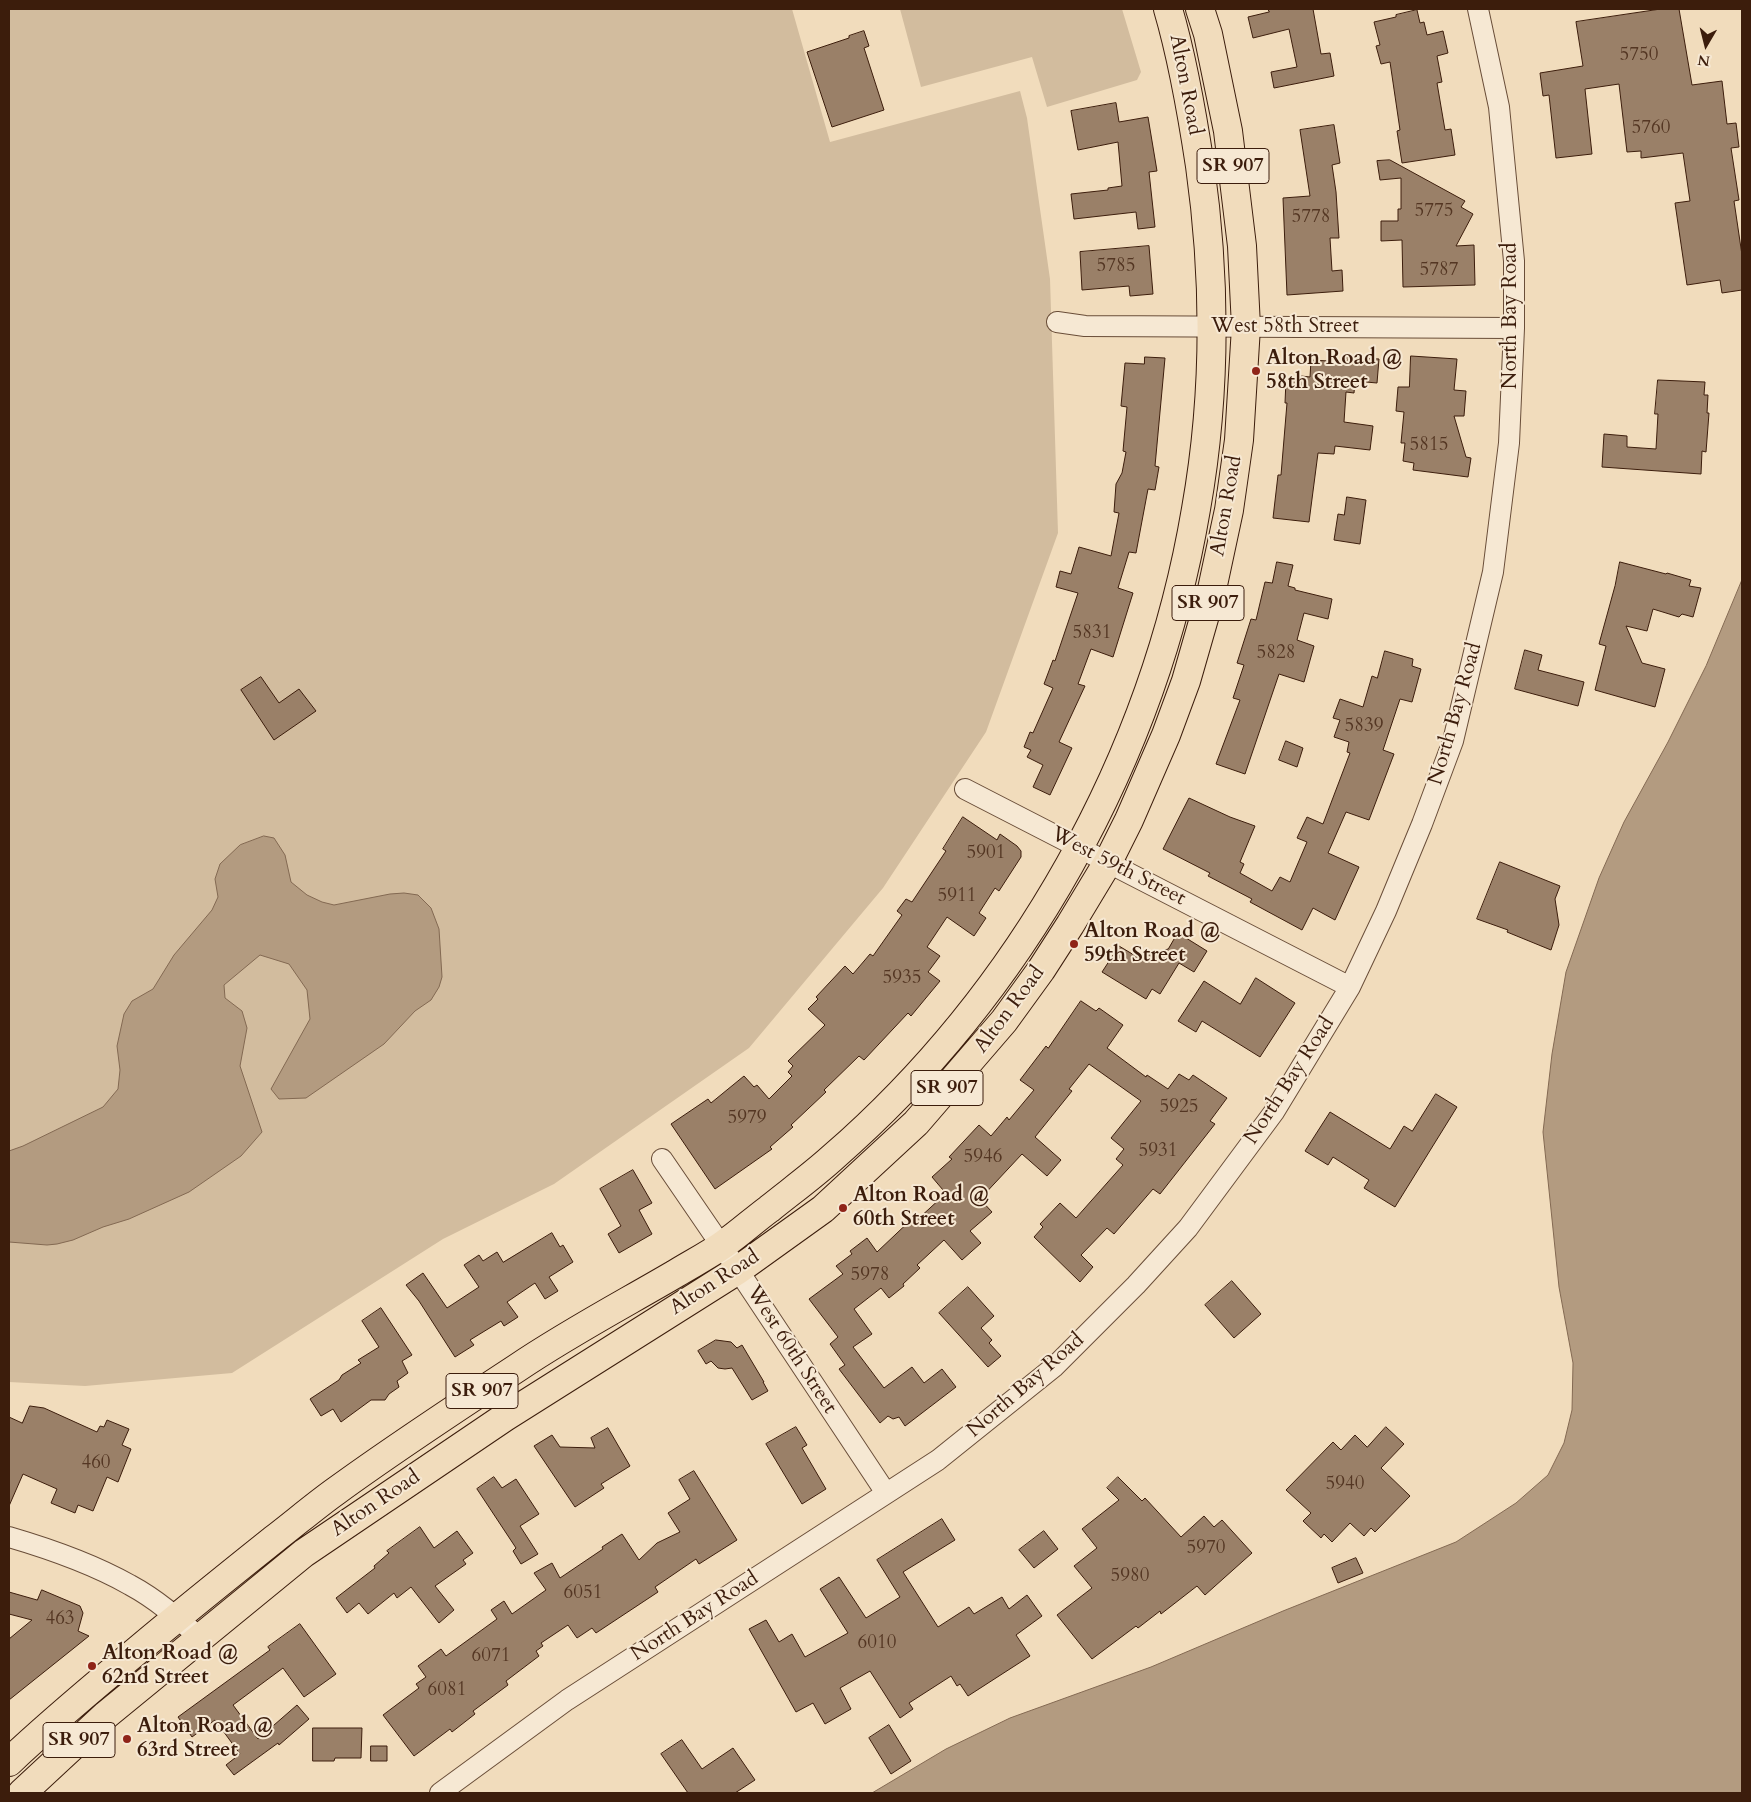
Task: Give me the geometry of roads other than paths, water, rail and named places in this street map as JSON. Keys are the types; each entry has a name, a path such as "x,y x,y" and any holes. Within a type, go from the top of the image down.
{"main road":[{"name":"Alton Road","path":"9,1762 42,1730 177,1617 335,1491 523,1363 722,1246 828,1161 893,1099 942,1047 978,1003 1044,909 1099,808 1135,728 1155,671 1181,583 1196,509 1206,435 1210,381 1212,327 1209,247 1195,131 1177,41 1168,9"},
{"name":"Alton Road","path":"22,1793 106,1715 304,1553 505,1417 738,1270 823,1209 916,1124 1004,1021 1070,925 1108,862 1129,820 1166,736 1186,681 1211,594 1229,510 1239,440 1246,327 1242,246 1228,131 1208,34 1200,9"}],"street":[{"name":"North Bay Road","path":"440,1793 567,1700 938,1460 1054,1367 1136,1285 1188,1228 1274,1112 1350,987 1386,911 1422,824 1452,740 1493,572 1509,443 1514,328 1514,261 1499,107 1478,9"},
{"name":"West 58th Street","path":"1057,322 1085,326 1514,328"},
{"name":"West 59th Street","path":"965,789 1350,987"},
{"name":"West 60th Street","path":"662,1159 886,1493"},
{"path":"9,1537 80,1562 115,1577 177,1617 200,1638"}],"place":[{"name":"Alton Road @ 58th Street","path":"1256,371"},
{"name":"Alton Road @ 59th Street","path":"1074,944"},
{"name":"Alton Road @ 60th Street","path":"843,1208"},
{"name":"Alton Road @ 62nd Street","path":"92,1666"},
{"name":"Alton Road @ 63rd Street","path":"127,1739"}]}
